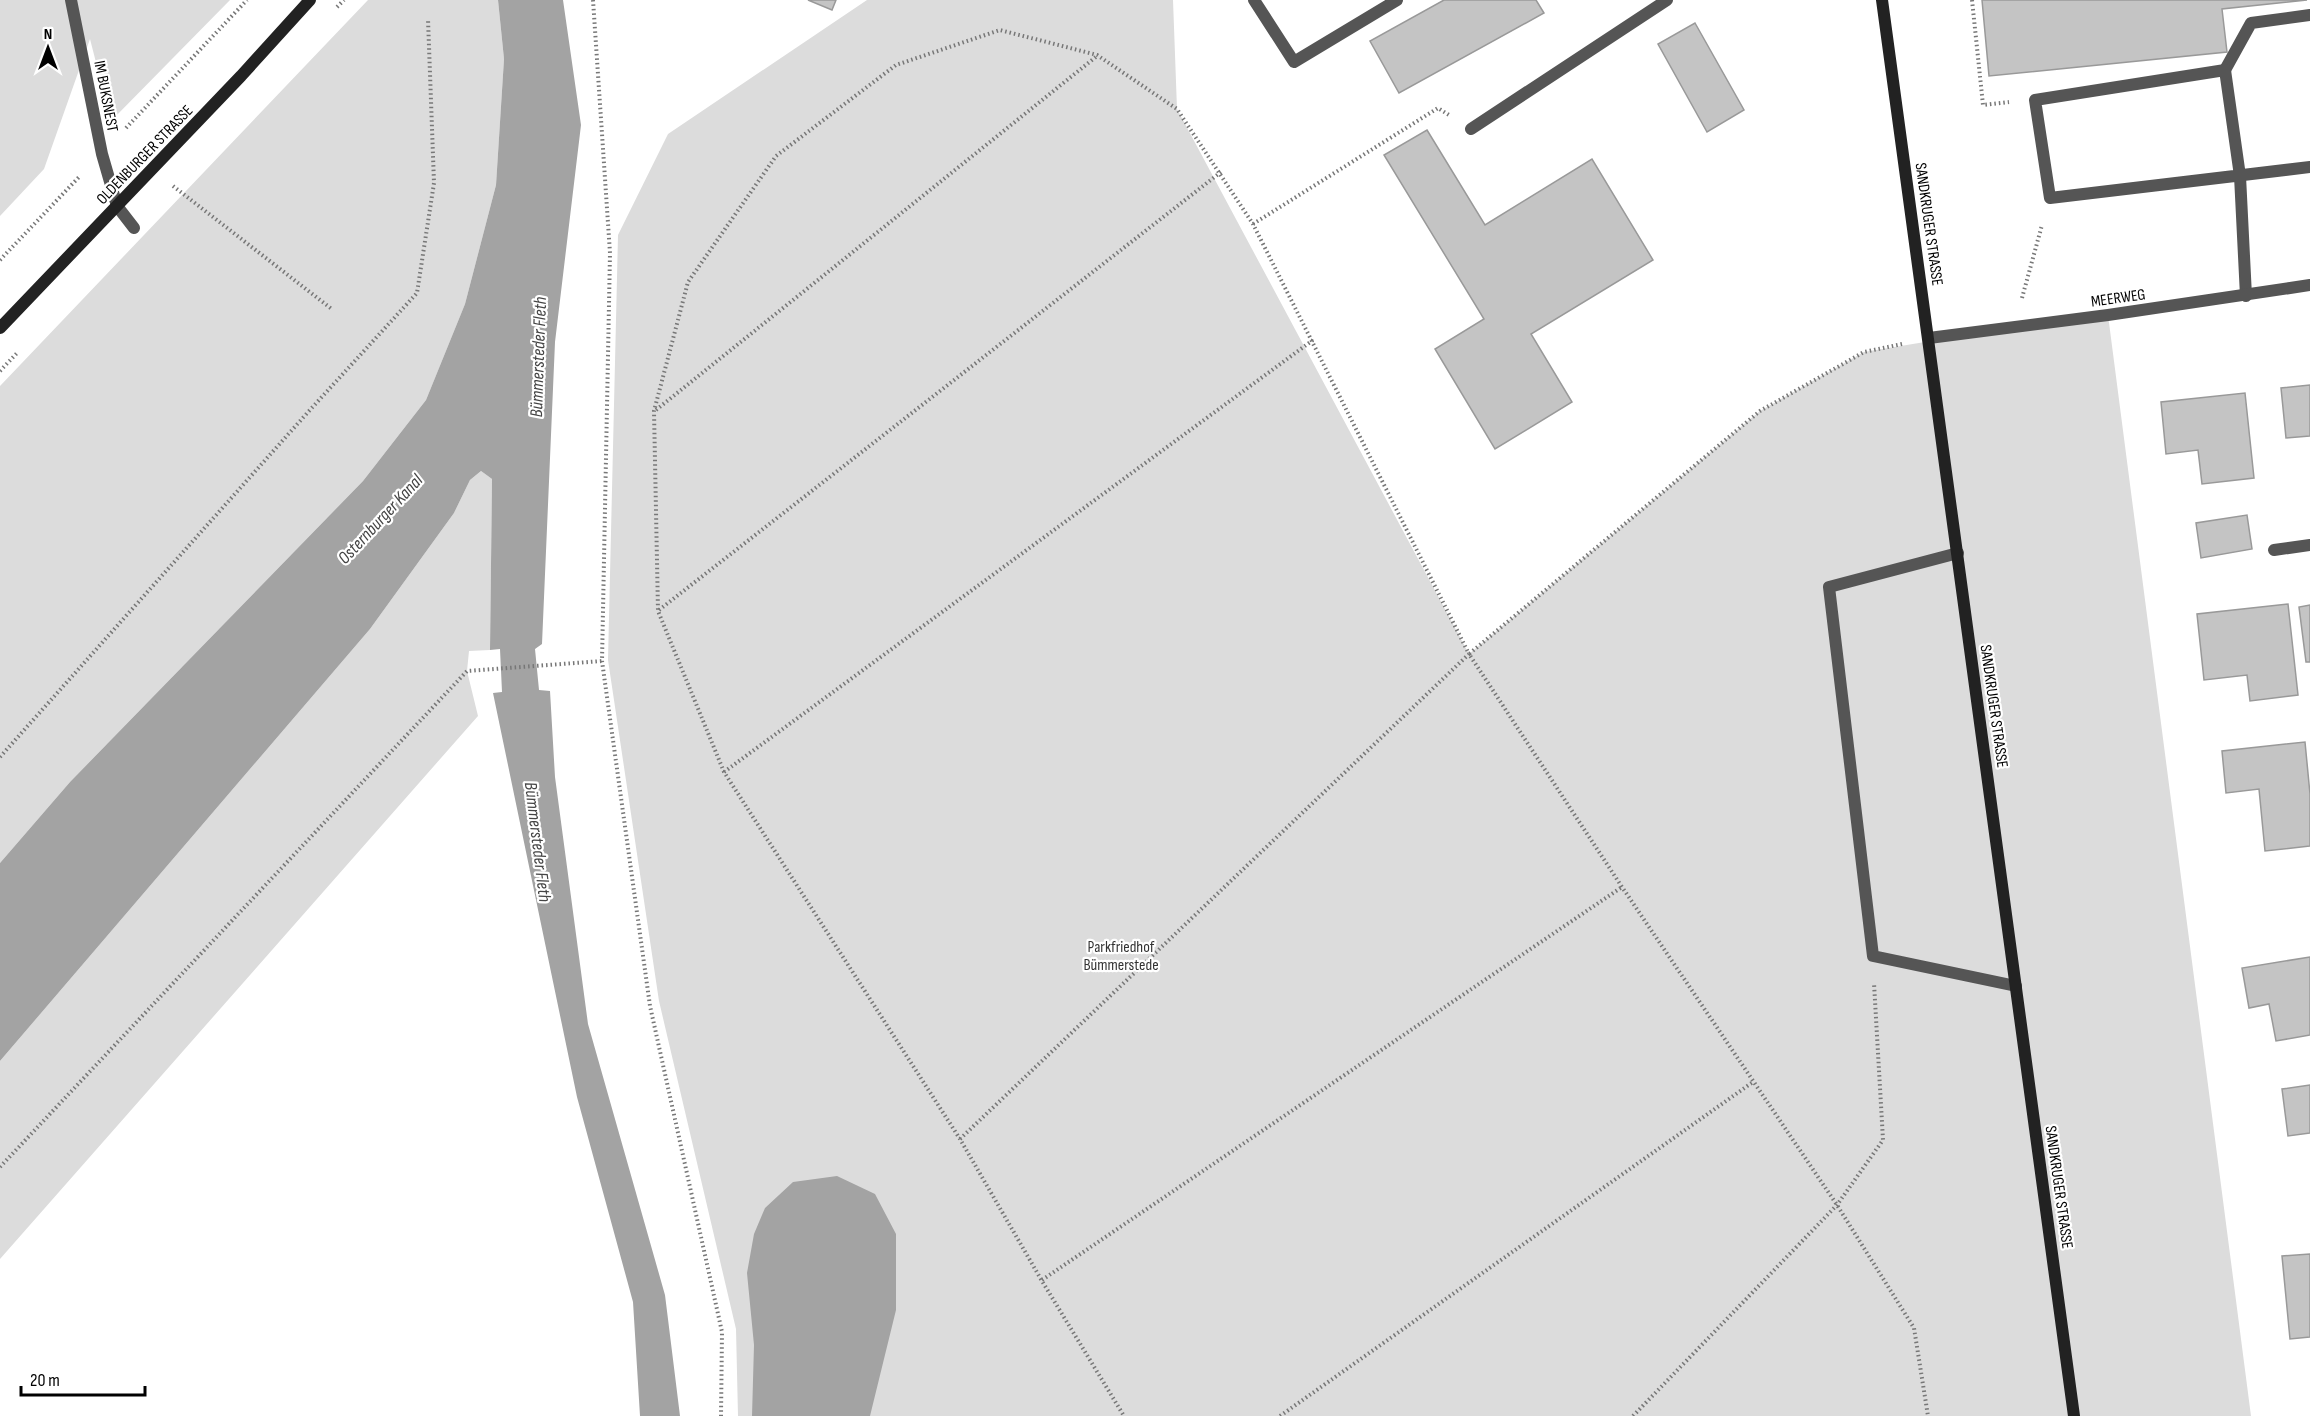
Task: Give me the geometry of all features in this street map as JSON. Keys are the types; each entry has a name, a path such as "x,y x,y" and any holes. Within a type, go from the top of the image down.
{"street":[{"name":"IM BUKSNEST","path":"71,0 102,154 117,206 134,228"},
{"name":"OLDENBURGER STRASSE","path":"0,328 310,0"},
{"path":"1254,0 1294,62 1396,0"},
{"path":"1471,129 1668,0"},
{"name":"SANDKRUGER STRASSE","path":"1882,0 2074,1416"},
{"path":"2246,296 2240,176 2224,70 2251,23 2310,15"},
{"path":"2224,70 2035,100 2050,198 2310,167"},
{"name":"MEERWEG","path":"1929,338 2246,296 2310,285"},
{"path":"2274,550 2310,546"},
{"path":"1958,554 1829,587 1873,956 2016,986"}],"path":[{"path":"593,0 610,253 602,661 650,1006 722,1332 721,1416"},
{"path":"1972,0 1983,105 2035,100"},
{"path":"0,757 417,293 434,183 428,19"},
{"path":"1124,1416 1041,1281 960,1139 724,772 658,611 654,411 688,282 776,156 896,65 1000,30 1097,55 1177,109 1221,172 1254,224 1469,654 1622,887 1837,1205 1914,1328 1928,1416"},
{"path":"654,411 1097,55"},
{"path":"1254,224 1438,108 1471,129"},
{"path":"658,611 1221,172"},
{"path":"172,185 333,310"},
{"path":"2014,327 2050,198"},
{"path":"960,1139 1469,654 1760,411 1864,352 1929,338"},
{"path":"724,772 1313,340"},
{"path":"0,1167 467,671 602,661"},
{"path":"1041,1281 1622,887"},
{"path":"1633,1416 1837,1205 1883,1140 1873,956"},
{"path":"1280,1416 1753,1082"}],"green space":[{"path":"0,0 230,0 111,121 90,39 44,169 0,216"},
{"path":"368,0 498,0 504,59 496,185 465,304 426,400 363,481 70,782 0,863 0,386"},
{"name":"Parkfriedhof Bümmerstede","path":"867,0 1173,0 1177,109 1469,654 1760,411 1864,352 1925,342 1929,338 2108,315 2251,1416 738,1416 736,1329 659,1001 608,660 618,235 668,134"},
{"path":"481,471 492,479 490,650 469,651 467,671 478,716 0,1259 0,1061 370,629 454,513 470,480"}],"water":[{"path":"498,0 563,0 581,125 555,342 542,644 535,649 539,690 550,691 555,777 588,1024 665,1295 680,1416 640,1416 633,1302 577,1097 493,693 502,692 500,649 490,650 492,479 481,471 470,480 454,513 370,629 0,1061 0,863 70,782 363,481 426,400 465,304 496,185 504,59"},
{"path":"837,1176 875,1194 896,1234 896,1310 870,1416 752,1416 754,1345 747,1273 754,1234 765,1208 793,1182"}],"building":[{"path":"808,0 836,0 832,10"},
{"path":"1444,0 1536,0 1544,13 1399,93 1370,41"},
{"path":"1982,0 2307,0 2222,9 2227,52 1989,76"},
{"path":"1695,23 1744,110 1707,132 1658,44"},
{"path":"1427,130 1485,225 1592,159 1653,260 1531,334 1572,402 1495,449 1435,349 1484,319 1384,155"},
{"path":"2310,385 2310,436 2286,438 2281,388"},
{"path":"2245,393 2254,478 2202,484 2198,450 2166,454 2161,402"},
{"path":"2247,515 2252,549 2201,558 2196,523"},
{"path":"2288,604 2298,695 2250,701 2247,675 2204,680 2197,614"},
{"path":"2310,605 2310,662 2306,662 2299,607"},
{"path":"2305,742 2310,794 2310,846 2265,851 2259,789 2226,793 2222,751"},
{"path":"2310,957 2310,1035 2276,1041 2269,1004 2249,1008 2242,968"},
{"path":"2310,1085 2310,1133 2288,1136 2282,1089"},
{"path":"2310,1254 2310,1337 2290,1339 2282,1256"}],"water label":[{"name":"Bümmersteder Fleth","path":"538,357"},
{"name":"Osternburger Kanal","path":"380,519"},
{"name":"Bümmersteder Fleth","path":"538,842"}]}
